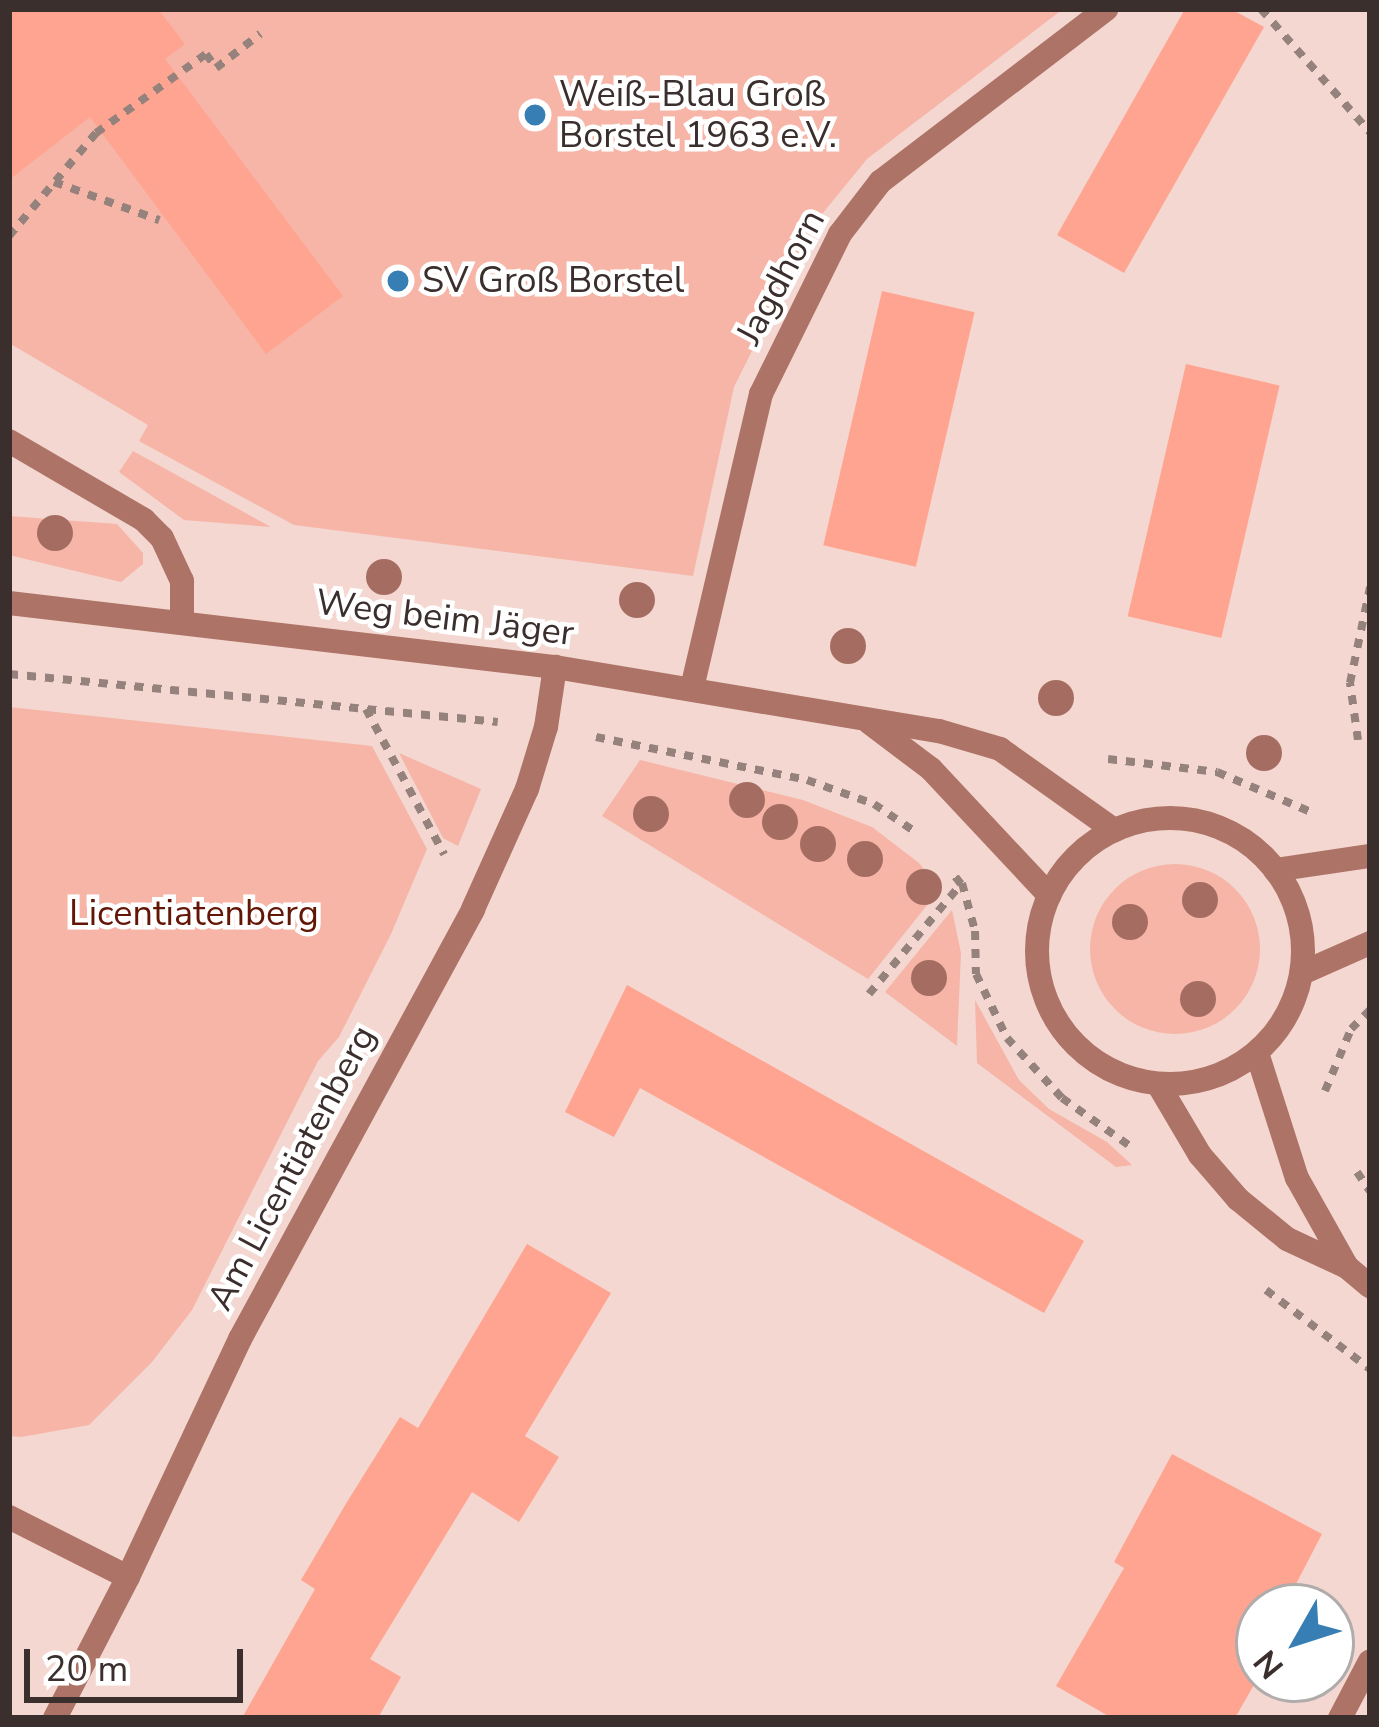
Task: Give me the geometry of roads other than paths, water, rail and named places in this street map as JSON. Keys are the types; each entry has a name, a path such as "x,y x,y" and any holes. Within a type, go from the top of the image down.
{"street":[{"name":"Jagdhorn","path":"692,688 761,394 840,233 880,182 1106,9"},
{"path":"9,441 144,520 161,538 182,580 182,621"},
{"name":"Weg beim Jäger","path":"9,603 555,667 939,731 1000,749 1114,830"},
{"name":"Am Licentiatenberg","path":"55,1718 128,1577 240,1339 472,909 527,790 546,727 555,667"},
{"name":"Weg beim Jäger","path":"870,723 931,769 1049,895"},
{"path":"1147,820 1191,820 1237,837 1275,870 1293,899 1302,935 1302,973 1292,1006 1257,1053 1211,1078 1158,1084 1097,1064 1052,1013 1037,960 1038,930 1049,895 1074,858 1114,830 1147,820"},
{"path":"1275,870 1370,856"},
{"path":"1302,973 1370,943"},
{"path":"1257,1053 1297,1178 1347,1268"},
{"path":"1158,1084 1200,1156 1238,1199 1287,1240 1347,1268 1370,1286"},
{"path":"9,1517 128,1577"},
{"path":"1340,1718 1370,1661"}],"place":[{"name":"Weiß-Blau Groß Borstel 1963 e.V.","path":"535,115"},
{"name":"SV Groß Borstel","path":"398,281"}],"park label":[{"name":"Licentiatenberg","path":"194,914"}]}
